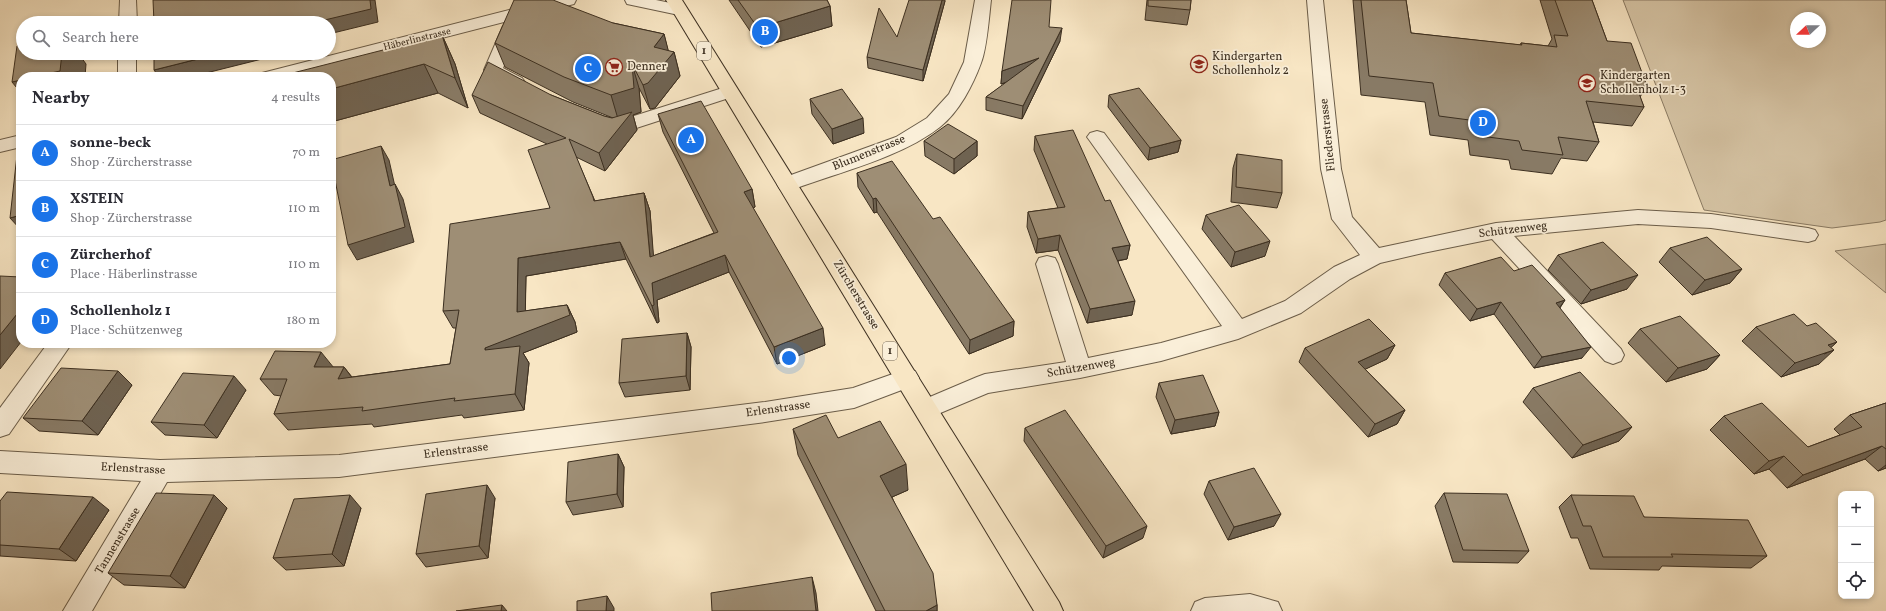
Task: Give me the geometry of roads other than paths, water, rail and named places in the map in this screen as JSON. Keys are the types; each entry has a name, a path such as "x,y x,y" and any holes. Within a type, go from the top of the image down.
{"main road":[{"name":"Zürcherstrasse","path":"677,5 1049,611"}],"street":[{"path":"128,0 128,16"},
{"name":"Häberlinstrasse","path":"336,60 568,0 574,0"},
{"path":"633,0 677,5"},
{"name":"Blumenstrasse","path":"787,184 895,144 934,122 957,96 973,62 983,0"},
{"name":"Fliederstrasse","path":"1314,0 1331,169 1342,219 1374,257"},
{"path":"518,13 493,70 532,90"},
{"path":"127,60 127,72"},
{"name":"Häberlinstrasse","path":"288,72 334,60"},
{"path":"592,118 617,128 729,92"},
{"path":"1097,137 1238,330"},
{"path":"0,146 16,142"},
{"name":"Schützenweg","path":"926,409 985,384 1080,369 1161,352 1238,330 1292,306 1342,273 1374,257 1422,245 1496,230 1638,217 1711,221 1808,235"},
{"path":"1496,230 1613,355"},
{"path":"1047,264 1080,369"},
{"path":"0,427 57,348"},
{"name":"Erlenstrasse","path":"0,462 160,471 338,466 765,412 854,398 907,378"},
{"name":"Tannenstrasse","path":"77,611 160,471"},
{"path":"1205,611 1250,607 1268,611"}],"place":[{"name":"XSTEIN","path":"765,32"},
{"name":"Kindergarten Schollenholz 2","path":"1199,64"},
{"name":"Denner","path":"614,67"},
{"name":"Zürcherhof","path":"588,69"},
{"name":"Kindergarten Schollenholz 1-3","path":"1587,83"},
{"name":"Schollenholz 1","path":"1483,123"},
{"name":"sonne-beck","path":"691,140"}]}
